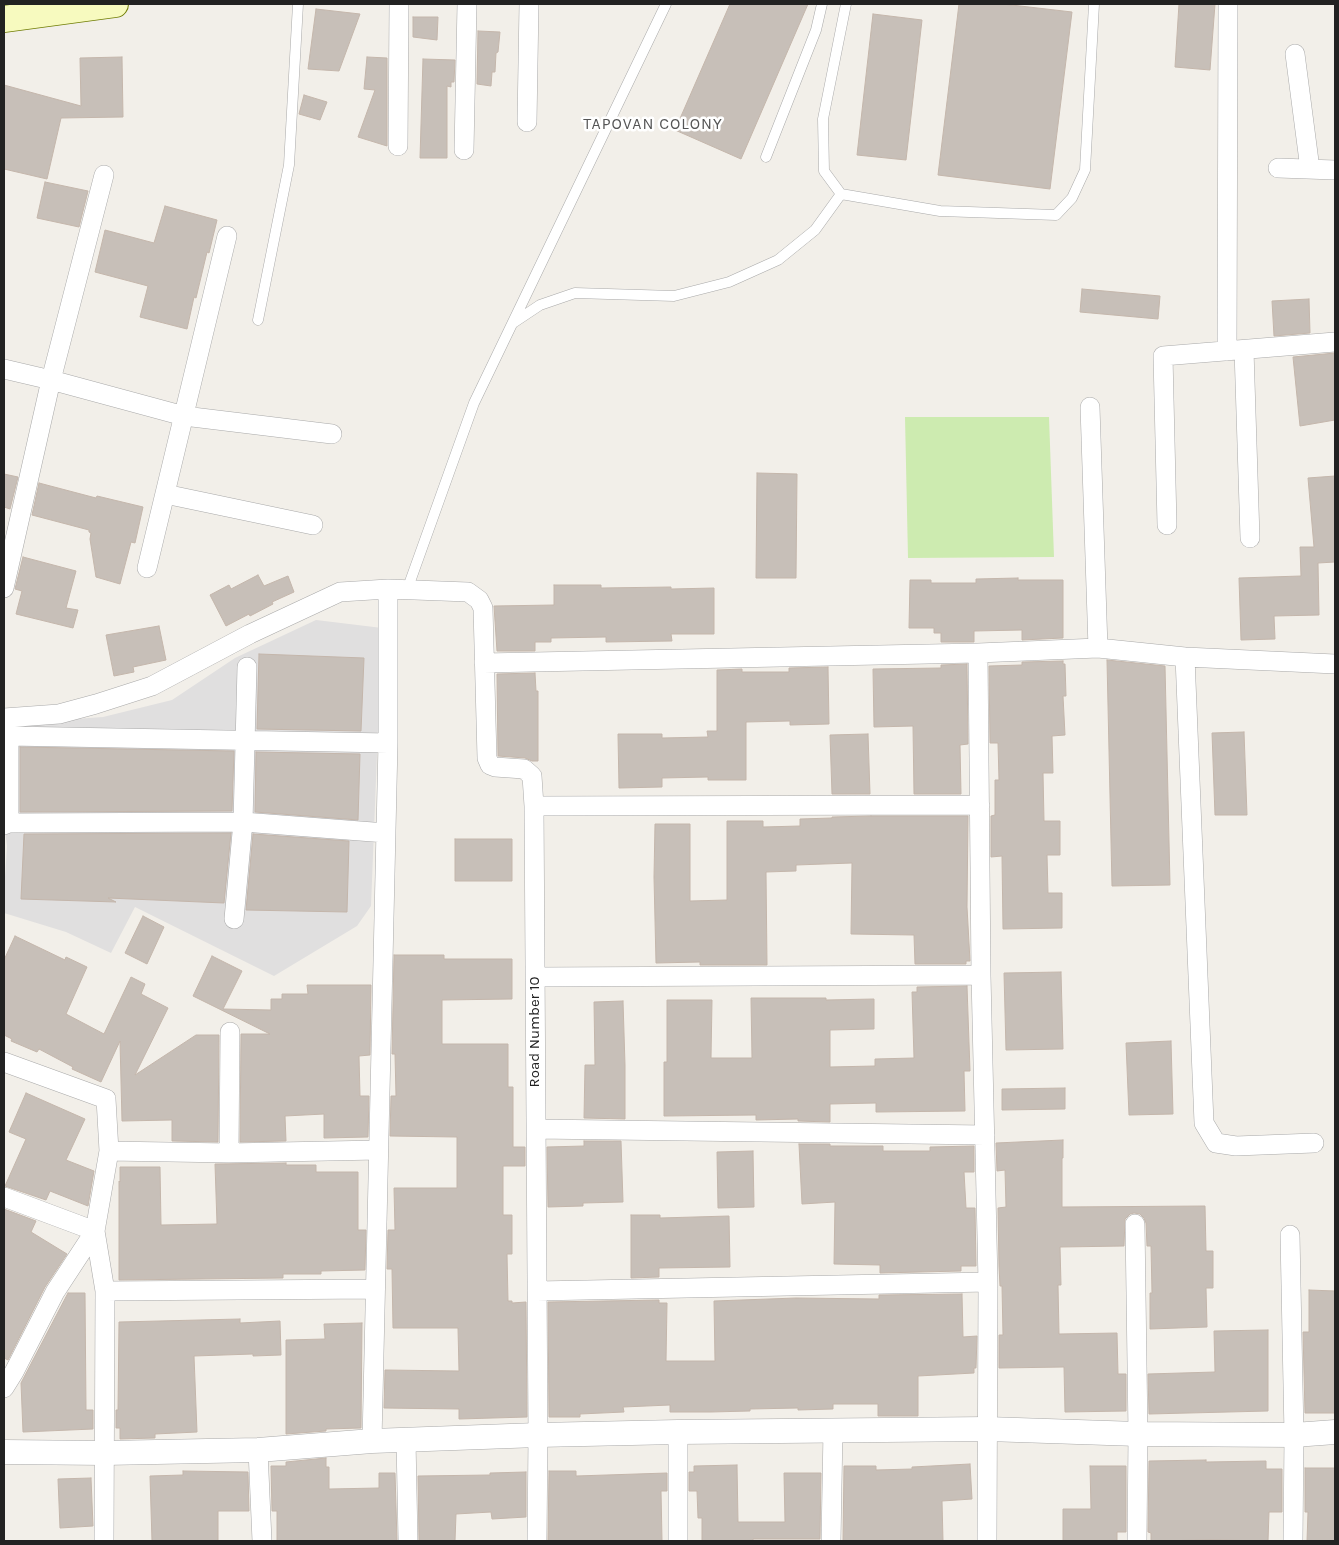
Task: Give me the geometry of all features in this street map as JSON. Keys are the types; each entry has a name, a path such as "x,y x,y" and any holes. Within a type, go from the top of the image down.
{"main road":[{"path":"4,19 115,4"}],"street":[{"path":"398,146 399,4"},
{"path":"464,150 467,4"},
{"path":"527,122 529,4"},
{"path":"1228,4 1235,350 1250,538"},
{"path":"1296,54 1310,169"},
{"path":"1278,168 1335,170"},
{"path":"4,588 51,380 104,175"},
{"path":"148,568 227,236"},
{"path":"1167,525 1163,356 1335,342"},
{"path":"4,369 184,416 332,434"},
{"path":"1090,407 1098,648"},
{"path":"165,494 313,525"},
{"path":"372,1441 388,743 388,589"},
{"name":"Road Number 10","path":"4,718 59,714 152,686 250,634 340,592 388,589 468,592 479,600 483,608 487,758 490,765 524,769 532,776 534,806 537,1541"},
{"path":"484,663 978,653 1098,648 1185,657 1335,664"},
{"path":"978,653 981,975 988,1282 987,1541"},
{"path":"1185,657 1204,1123 1216,1143 1256,1146 1314,1143"},
{"path":"234,919 243,822 247,667"},
{"path":"386,833 243,822 7,824 9,736 388,743"},
{"path":"534,806 980,805"},
{"path":"535,976 981,975"},
{"path":"229,1153 230,1032"},
{"path":"4,1062 106,1099 109,1151 95,1231 105,1291 104,1541"},
{"path":"536,1128 985,1135"},
{"path":"109,1151 229,1153 378,1150"},
{"path":"4,1197 95,1231"},
{"path":"1135,1224 1138,1434 1137,1541"},
{"path":"7,1376 55,1292 95,1231"},
{"path":"1290,1235 1294,1435 1292,1541"},
{"path":"537,1291 988,1282"},
{"path":"105,1291 375,1289"},
{"path":"830,1541 832,1430"},
{"path":"4,1452 105,1453 258,1450 372,1441 678,1432 987,1430 1138,1434 1294,1435 1335,1432"},
{"path":"678,1432 678,1541"},
{"path":"406,1440 408,1541"},
{"path":"258,1450 262,1541"}],"lane":[{"path":"258,320 289,165 298,4"},
{"path":"408,590 474,403 666,4"},
{"path":"766,157 816,30 822,4"},
{"path":"846,4 823,119 824,171 841,194 940,211 1056,215 1072,198 1085,170 1094,4"},
{"path":"512,324 540,305 575,293 674,296 729,282 778,260 816,230 841,194"}],"shaded area":[{"path":"316,620 382,628 371,906 357,926 274,976 135,907 111,953 66,932 4,913 7,846 4,823 4,724 103,717 172,700 235,658"}],"green space":[{"path":"905,417 1049,417 1054,557 908,558"}],"building":[{"path":"730,4 808,4 741,159 675,130"},
{"path":"959,4 1003,4 1072,12 1050,189 938,175"},
{"path":"1179,4 1215,4 1210,70 1175,67"},
{"path":"316,9 360,14 339,71 308,69"},
{"path":"873,14 922,20 906,160 857,155"},
{"path":"413,17 438,17 437,40 413,37"},
{"path":"478,31 500,32 495,72 492,72 491,86 477,84"},
{"path":"122,57 123,117 61,118 47,179 4,169 4,85 81,106 80,58"},
{"path":"367,57 387,58 387,146 358,137 375,90 364,89"},
{"path":"423,59 455,60 454,82 451,82 451,87 447,86 447,158 420,158"},
{"path":"304,95 327,102 320,120 299,114"},
{"path":"45,182 88,191 79,227 37,218"},
{"path":"165,206 217,220 196,298 194,297 187,329 140,317 148,286 95,272 105,230 154,243"},
{"path":"1082,289 1160,296 1158,319 1080,312"},
{"path":"1309,299 1310,333 1274,336 1272,301"},
{"path":"1335,353 1335,420 1300,426 1293,357"},
{"path":"757,473 797,474 796,578 756,578"},
{"path":"4,474 18,477 10,509 4,507"},
{"path":"1335,476 1335,562 1318,563 1319,615 1274,616 1275,639 1241,640 1239,578 1301,576 1300,547 1314,547 1308,478"},
{"path":"39,483 96,498 97,496 143,507 135,543 131,542 120,584 96,577 90,539 91,533 89,530 32,515"},
{"path":"23,557 76,571 66,608 78,610 73,628 16,614 22,591 15,589"},
{"path":"258,575 264,586 288,576 294,592 272,602 273,604 250,616 249,614 226,626 210,595 229,585 231,589"},
{"path":"1018,578 1018,580 1063,580 1063,638 1022,640 1022,630 974,631 974,642 941,642 941,633 934,633 934,628 909,628 910,580 931,580 931,583 976,583 976,579"},
{"path":"554,585 601,585 601,588 714,588 714,634 671,634 672,641 606,642 606,637 551,638 551,642 535,642 535,651 497,651 494,606 554,605"},
{"path":"159,626 166,660 133,667 134,672 114,676 106,635"},
{"path":"259,654 364,658 361,731 257,729"},
{"path":"1107,660 1165,666 1170,885 1112,886"},
{"path":"1063,661 1063,664 1065,664 1066,696 1063,696 1065,735 1052,736 1053,773 1043,773 1044,821 1060,821 1060,855 1047,855 1048,893 1062,893 1062,928 1003,929 1002,856 991,857 991,816 995,815 995,780 999,780 998,743 990,743 989,666 1022,665 1022,662"},
{"path":"967,664 968,744 960,745 961,794 914,794 913,726 874,727 873,669 941,668 941,665"},
{"path":"828,667 829,724 790,725 790,721 746,722 746,780 708,780 708,777 662,778 662,787 619,788 618,734 662,734 662,738 708,737 707,731 717,731 717,670 742,669 742,672 789,672 789,668"},
{"path":"535,673 536,691 538,691 538,761 498,756 497,674"},
{"path":"1244,732 1247,815 1215,815 1212,733"},
{"path":"868,734 870,794 832,794 830,735"},
{"path":"20,747 234,751 232,811 20,812"},
{"path":"256,752 360,754 358,820 255,812"},
{"path":"871,816 968,816 967,907 970,961 966,961 966,964 915,964 914,935 851,934 852,863 796,865 796,871 766,872 767,965 700,965 700,962 656,963 655,824 690,824 690,901 727,900 727,821 763,821 763,827 800,826 800,819"},
{"path":"231,833 224,903 108,898 116,902 21,899 24,834"},
{"path":"253,834 349,841 347,912 246,910"},
{"path":"455,839 512,839 512,881 455,881"},
{"path":"143,916 164,927 147,964 125,953"},
{"path":"15,936 65,960 66,957 87,967 66,1014 104,1034 131,977 145,984 141,994 168,1008 135,1075 196,1035 219,1035 218,1142 172,1141 172,1120 122,1121 120,1041 101,1082 72,1069 73,1067 39,1049 37,1052 11,1041 12,1039 4,1035 4,960"},
{"path":"394,955 444,955 444,959 512,959 512,999 442,1000 442,1044 508,1044 508,1087 513,1087 513,1147 525,1147 525,1166 503,1166 503,1215 512,1215 512,1254 507,1254 508,1301 512,1301 512,1303 526,1302 527,1417 459,1419 459,1409 384,1408 385,1370 459,1371 458,1328 393,1328 392,1269 387,1269 388,1230 395,1230 394,1188 457,1188 457,1137 390,1136 391,1096 396,1096 395,1054 392,1054"},
{"path":"212,956 242,971 223,1009 271,1010 271,999 282,999 282,994 308,994 307,985 371,985 370,1055 359,1056 360,1096 369,1096 368,1137 324,1138 324,1114 285,1116 286,1141 240,1142 241,1034 270,1034 193,996"},
{"path":"1061,972 1063,1049 1006,1050 1004,973"},
{"path":"967,986 970,1071 964,1071 965,1111 876,1112 876,1103 830,1104 830,1122 798,1121 798,1119 756,1120 756,1115 664,1116 664,1062 667,1062 667,1000 712,1000 711,1058 752,1058 751,998 874,999 874,1029 830,1030 830,1067 875,1066 875,1059 914,1058 912,992 917,992 917,987"},
{"path":"623,1001 625,1119 584,1118 585,1065 595,1065 594,1002"},
{"path":"1171,1041 1173,1114 1129,1115 1126,1043"},
{"path":"1065,1088 1065,1109 1002,1110 1002,1089"},
{"path":"26,1093 85,1119 66,1160 94,1171 88,1206 50,1191 46,1200 5,1186 26,1139 9,1132"},
{"path":"1063,1140 1062,1207 1205,1206 1206,1251 1213,1251 1213,1288 1206,1288 1207,1327 1150,1329 1150,1293 1152,1293 1151,1246 1147,1246 1146,1223 1140,1214 1130,1214 1125,1219 1124,1246 1060,1247 1061,1285 1058,1285 1059,1334 1117,1333 1118,1374 1126,1374 1126,1411 1065,1412 1064,1367 999,1368 999,1335 1003,1335 998,1208 1006,1207 1005,1170 997,1171 996,1143"},
{"path":"584,1141 621,1141 623,1202 583,1203 583,1206 548,1207 547,1147 584,1146"},
{"path":"799,1144 883,1146 883,1151 930,1151 930,1147 974,1146 974,1172 964,1172 966,1208 975,1208 976,1266 961,1266 961,1271 880,1273 880,1265 834,1264 835,1202 802,1204"},
{"path":"753,1151 754,1207 718,1208 717,1152"},
{"path":"286,1163 286,1165 316,1165 316,1172 358,1172 358,1230 366,1230 365,1270 321,1271 321,1274 283,1274 283,1278 119,1280 120,1167 160,1167 161,1225 217,1224 215,1164"},
{"path":"4,1209 36,1221 31,1232 67,1254 45,1287 8,1360 4,1358"},
{"path":"631,1215 660,1215 660,1218 729,1216 730,1267 659,1268 659,1277 631,1278"},
{"path":"1309,1290 1335,1291 1335,1413 1305,1413 1303,1332 1309,1332"},
{"path":"68,1293 85,1293 86,1410 93,1410 93,1429 23,1432 21,1383"},
{"path":"962,1294 963,1337 977,1336 976,1368 974,1368 974,1373 918,1376 918,1416 878,1416 878,1404 833,1404 833,1409 750,1409 750,1411 711,1412 670,1412 670,1405 623,1407 624,1412 580,1414 580,1417 549,1417 548,1302 659,1300 659,1303 667,1303 666,1361 715,1361 714,1301 796,1298 879,1299 879,1295"},
{"path":"240,1319 240,1323 280,1321 281,1355 194,1356 197,1432 155,1434 155,1438 120,1439 120,1428 116,1428 119,1322"},
{"path":"362,1323 361,1428 326,1429 326,1431 286,1434 286,1340 325,1339 324,1324"},
{"path":"1268,1330 1268,1411 1149,1414 1148,1374 1215,1372 1214,1331"},
{"path":"326,1458 326,1467 329,1467 329,1489 379,1488 379,1473 395,1473 397,1541 277,1541 277,1511 272,1511 271,1466 286,1466 286,1462"},
{"path":"1206,1460 1206,1462 1266,1461 1266,1469 1282,1469 1282,1512 1269,1512 1268,1541 1151,1541 1151,1533 1148,1532 1149,1461"},
{"path":"970,1464 972,1499 942,1501 943,1541 843,1541 844,1466 876,1466 876,1470"},
{"path":"737,1465 738,1522 785,1522 784,1473 821,1473 820,1539 702,1541 702,1518 698,1518 697,1491 689,1491 689,1472 694,1472 694,1466"},
{"path":"1090,1466 1126,1466 1126,1532 1117,1532 1117,1541 1063,1541 1063,1509 1091,1509"},
{"path":"1305,1468 1335,1468 1335,1541 1307,1541 1308,1512 1305,1512"},
{"path":"183,1471 248,1472 249,1511 218,1511 218,1541 152,1541 150,1476 183,1475"},
{"path":"549,1471 576,1471 576,1476 667,1473 667,1491 661,1491 662,1541 548,1541"},
{"path":"526,1472 526,1517 492,1519 491,1512 456,1514 455,1541 419,1541 418,1476 490,1475 490,1473"},
{"path":"91,1478 93,1526 60,1528 58,1479"}],"district":[{"name":"TAPOVAN COLONY","path":"653,124"}]}
